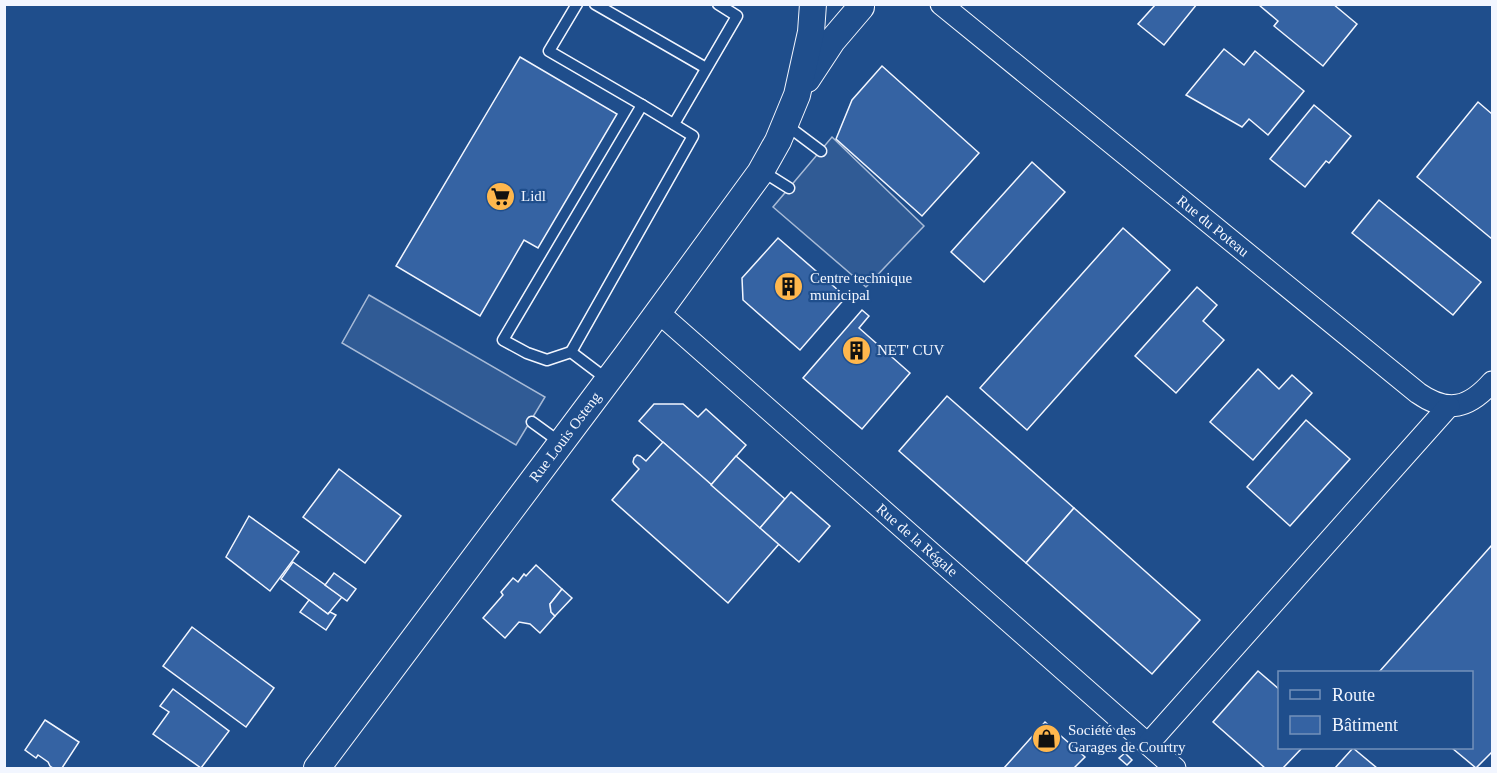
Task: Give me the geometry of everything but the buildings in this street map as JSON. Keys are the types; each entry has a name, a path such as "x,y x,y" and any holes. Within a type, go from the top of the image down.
{"street":[{"name":"Rue Louis Osteng","path":"317,768 747,192 778,141 797,95 812,32 813,4"},
{"path":"834,4 847,8 863,6"},
{"name":"Rue du Poteau","path":"941,4 1418,393 1437,404 1449,406"},
{"name":"Rue Louis Osteng","path":"797,95 832,41 863,6"},
{"name":"Rue de la Régale","path":"658,312 1175,768"},
{"path":"1148,744 1449,406 1472,400 1492,382"}],"lane":[{"path":"577,4 549,51 642,105 693,136 571,352 547,360 527,353 503,340 642,105"},
{"path":"596,4 706,68"},
{"path":"674,124 737,15 718,4"},
{"path":"785,124 821,151"},
{"path":"761,170 789,188"},
{"path":"571,352 608,380"},
{"path":"532,422 561,443"}],"shaded area":[{"path":"832,137 924,226 866,287 773,207"},
{"path":"369,295 545,397 516,445 342,343"}],"place":[{"name":"Lidl","path":"500,196"},
{"name":"Centre technique municipal","path":"789,287"},
{"name":"NET' CUV","path":"856,350"},
{"name":"Société des Garages de Courtry","path":"1047,739"}]}
